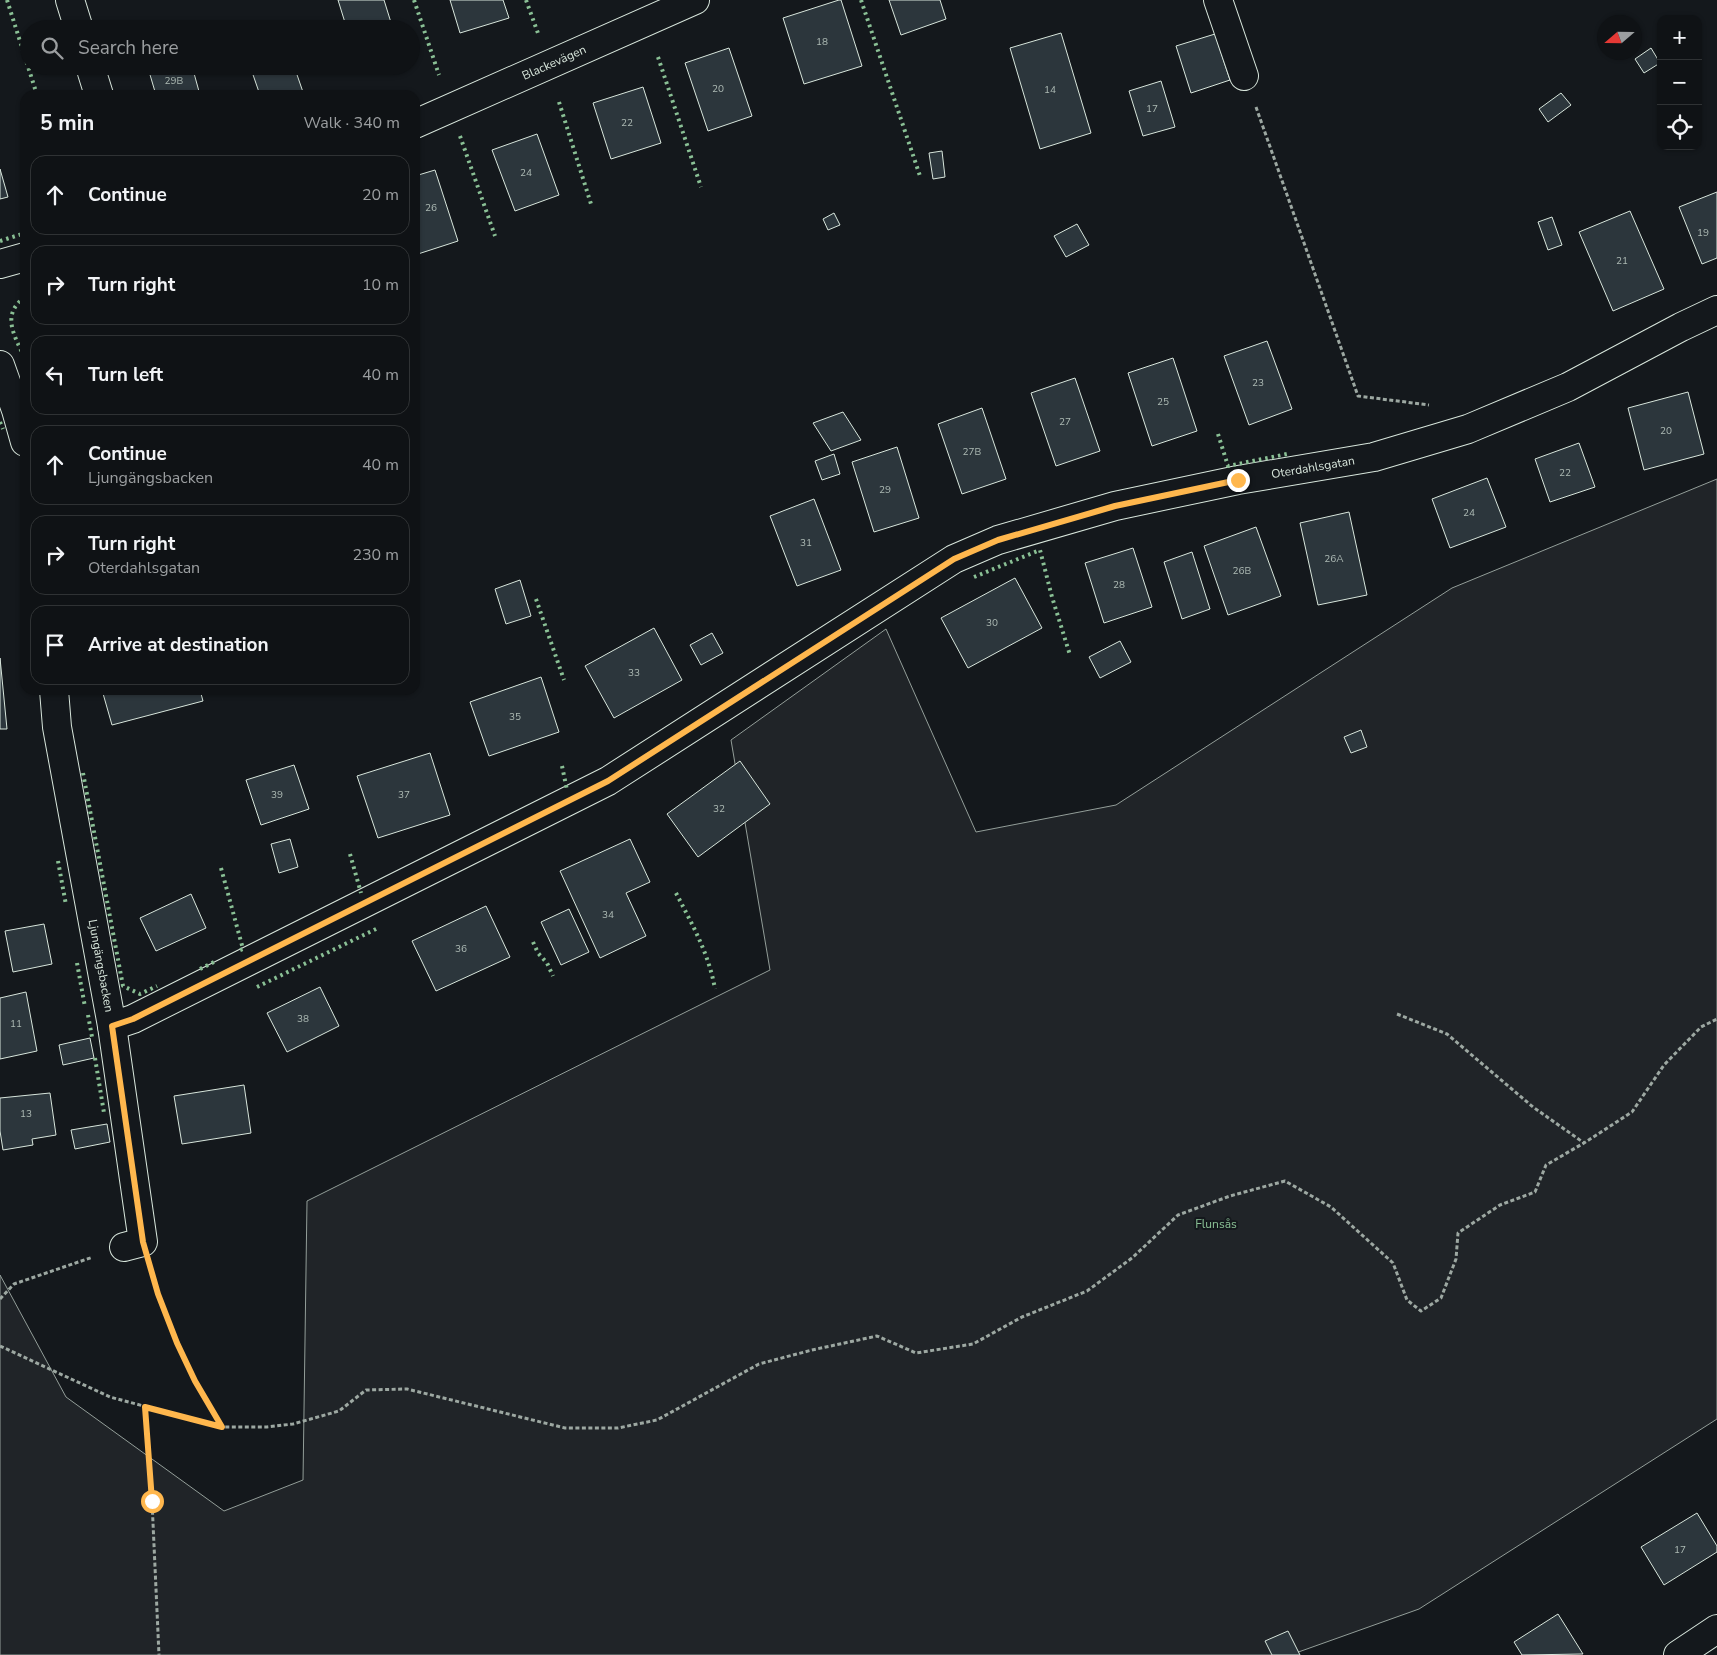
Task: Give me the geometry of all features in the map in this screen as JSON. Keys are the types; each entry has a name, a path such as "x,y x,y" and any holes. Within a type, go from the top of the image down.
{"street":[{"path":"70,0 76,20"},
{"name":"Blackevägen","path":"420,122 694,0"},
{"path":"1218,0 1244,76"},
{"path":"93,75 97,90"},
{"path":"0,264 20,258"},
{"name":"Oterdahlsgatan","path":"112,1026 133,1019 608,781 954,559 998,540 1115,506 1238,480 1374,457 1468,429 1568,387 1717,310"},
{"path":"0,365 20,424"},
{"name":"Ljungängsbacken","path":"54,695 57,727 112,1026 134,1244"},
{"path":"1678,1655 1717,1629"}],"path":[{"path":"1244,76 1358,396 1439,406 1468,429"},
{"path":"1397,1014 1447,1034 1532,1107 1584,1143"},
{"path":"0,1346 110,1397 222,1427 267,1427 293,1424 339,1411 366,1390 407,1389 565,1428 618,1428 658,1420 759,1364 812,1350 878,1336 916,1353 973,1344 1022,1317 1087,1291 1132,1258 1178,1215 1230,1196 1285,1181 1331,1207 1393,1263 1407,1300 1421,1311 1441,1298 1456,1259 1458,1233 1500,1204 1534,1192 1546,1165 1632,1112 1664,1065 1701,1027 1717,1019"},
{"path":"0,1299 14,1284 134,1244 158,1294 177,1343 195,1381 222,1427"},
{"path":"145,1407 152,1501 159,1655"}],"green space":[{"name":"Flunsås","path":"1717,479 1717,1419 1419,1609 1290,1655 0,1655 0,1275 66,1397 224,1511 303,1480 307,1201 770,970 731,740 886,629 976,832 1116,805 1452,588"}],"building":[{"path":"338,0 384,0 390,20 344,20"},
{"path":"450,0 503,0 509,18 460,33"},
{"path":"841,0 862,66 804,84 783,18"},
{"path":"889,0 940,0 946,19 901,35"},
{"path":"1061,33 1091,133 1040,149 1010,48"},
{"path":"1215,34 1230,80 1191,93 1176,46"},
{"path":"729,48 752,116 708,131 685,63"},
{"path":"1651,48 1657,58 1657,65 1644,73 1636,60 1642,60 1642,54"},
{"path":"150,75 194,75 199,90 155,90"},
{"path":"253,75 297,75 302,90 258,90"},
{"path":"1161,81 1175,127 1143,136 1129,91"},
{"path":"643,87 661,143 611,159 593,103"},
{"path":"1561,93 1571,105 1548,122 1539,109"},
{"path":"537,134 559,195 515,211 492,150"},
{"path":"942,151 945,177 933,179 929,153"},
{"path":"0,169 8,197 0,199"},
{"path":"435,170 458,241 420,253 420,174"},
{"path":"1717,192 1717,258 1702,264 1679,207"},
{"path":"1630,211 1664,289 1613,311 1579,232"},
{"path":"834,213 840,225 828,230 823,219"},
{"path":"1552,217 1562,245 1548,250 1538,222"},
{"path":"1077,224 1089,245 1066,257 1054,236"},
{"path":"1267,341 1292,409 1249,425 1224,356"},
{"path":"1173,358 1197,431 1152,446 1128,373"},
{"path":"1075,378 1100,451 1056,466 1031,393"},
{"path":"1688,392 1704,454 1644,470 1628,408"},
{"path":"982,408 1006,479 962,494 938,424"},
{"path":"843,412 861,440 831,451 813,423"},
{"path":"1579,443 1595,487 1550,502 1535,459"},
{"path":"897,447 919,518 874,532 852,462"},
{"path":"834,454 840,474 822,480 815,461"},
{"path":"1487,478 1506,527 1450,548 1432,499"},
{"path":"814,499 841,570 797,586 770,516"},
{"path":"1349,512 1367,595 1318,605 1300,523"},
{"path":"1256,527 1281,596 1228,615 1204,546"},
{"path":"1133,548 1152,607 1104,623 1085,563"},
{"path":"1192,552 1210,609 1182,619 1164,562"},
{"path":"1015,578 1042,628 968,668 941,618"},
{"path":"520,580 531,616 506,624 495,589"},
{"path":"654,628 682,680 614,718 585,666"},
{"path":"712,633 723,653 701,665 690,645"},
{"path":"1120,641 1131,662 1100,678 1089,657"},
{"path":"0,658 7,729 0,729"},
{"path":"541,677 559,732 489,756 470,702"},
{"path":"103,695 201,695 203,701 112,725"},
{"path":"1361,730 1367,747 1351,753 1344,737"},
{"path":"430,753 450,815 378,838 357,776"},
{"path":"740,761 770,804 698,857 667,814"},
{"path":"294,765 309,809 261,825 246,780"},
{"path":"290,839 298,867 279,873 271,844"},
{"path":"630,839 650,882 626,893 646,936 600,958 560,871"},
{"path":"191,894 206,928 156,951 140,918"},
{"path":"486,906 510,957 436,991 412,941"},
{"path":"569,909 589,952 561,965 541,922"},
{"path":"44,924 52,964 13,972 5,931"},
{"path":"320,987 339,1026 287,1052 267,1013"},
{"path":"26,992 37,1051 0,1059 0,998"},
{"path":"90,1038 94,1058 63,1065 59,1045"},
{"path":"244,1085 251,1133 182,1144 174,1096"},
{"path":"50,1093 56,1135 32,1139 33,1145 3,1150 0,1131 0,1098"},
{"path":"107,1124 110,1142 75,1149 71,1130"},
{"path":"1697,1513 1717,1546 1717,1552 1664,1585 1641,1547"},
{"path":"1558,1614 1583,1654 1522,1655 1514,1642"},
{"path":"1288,1631 1300,1655 1272,1655 1265,1641"}],"hedge":[{"path":"7,0 20,41"},
{"path":"414,0 439,75"},
{"path":"526,0 539,36"},
{"path":"861,0 920,176"},
{"path":"658,57 701,187"},
{"path":"31,75 35,90"},
{"path":"559,102 591,204"},
{"path":"460,136 495,236"},
{"path":"0,241 20,235"},
{"path":"20,301 13,311 11,318 14,334 20,348"},
{"path":"0,422 3,429"},
{"path":"1218,434 1228,466 1287,454"},
{"path":"974,577 1040,550 1070,655"},
{"path":"536,599 564,680"},
{"path":"562,766 567,790"},
{"path":"83,773 123,986 140,994 157,986"},
{"path":"350,854 361,893"},
{"path":"58,861 66,905"},
{"path":"221,868 243,949 238,951"},
{"path":"676,893 704,951 715,989"},
{"path":"257,987 378,928"},
{"path":"533,942 553,976"},
{"path":"200,969 216,961"},
{"path":"77,963 85,1007"},
{"path":"88,1015 92,1037"},
{"path":"95,1058 104,1113"}],"route":[{"path":"152,1501 145,1407 222,1427 195,1381 177,1343 158,1294 143,1242 112,1026 133,1019 608,781 954,559 998,540 1115,506 1238,480"}]}
